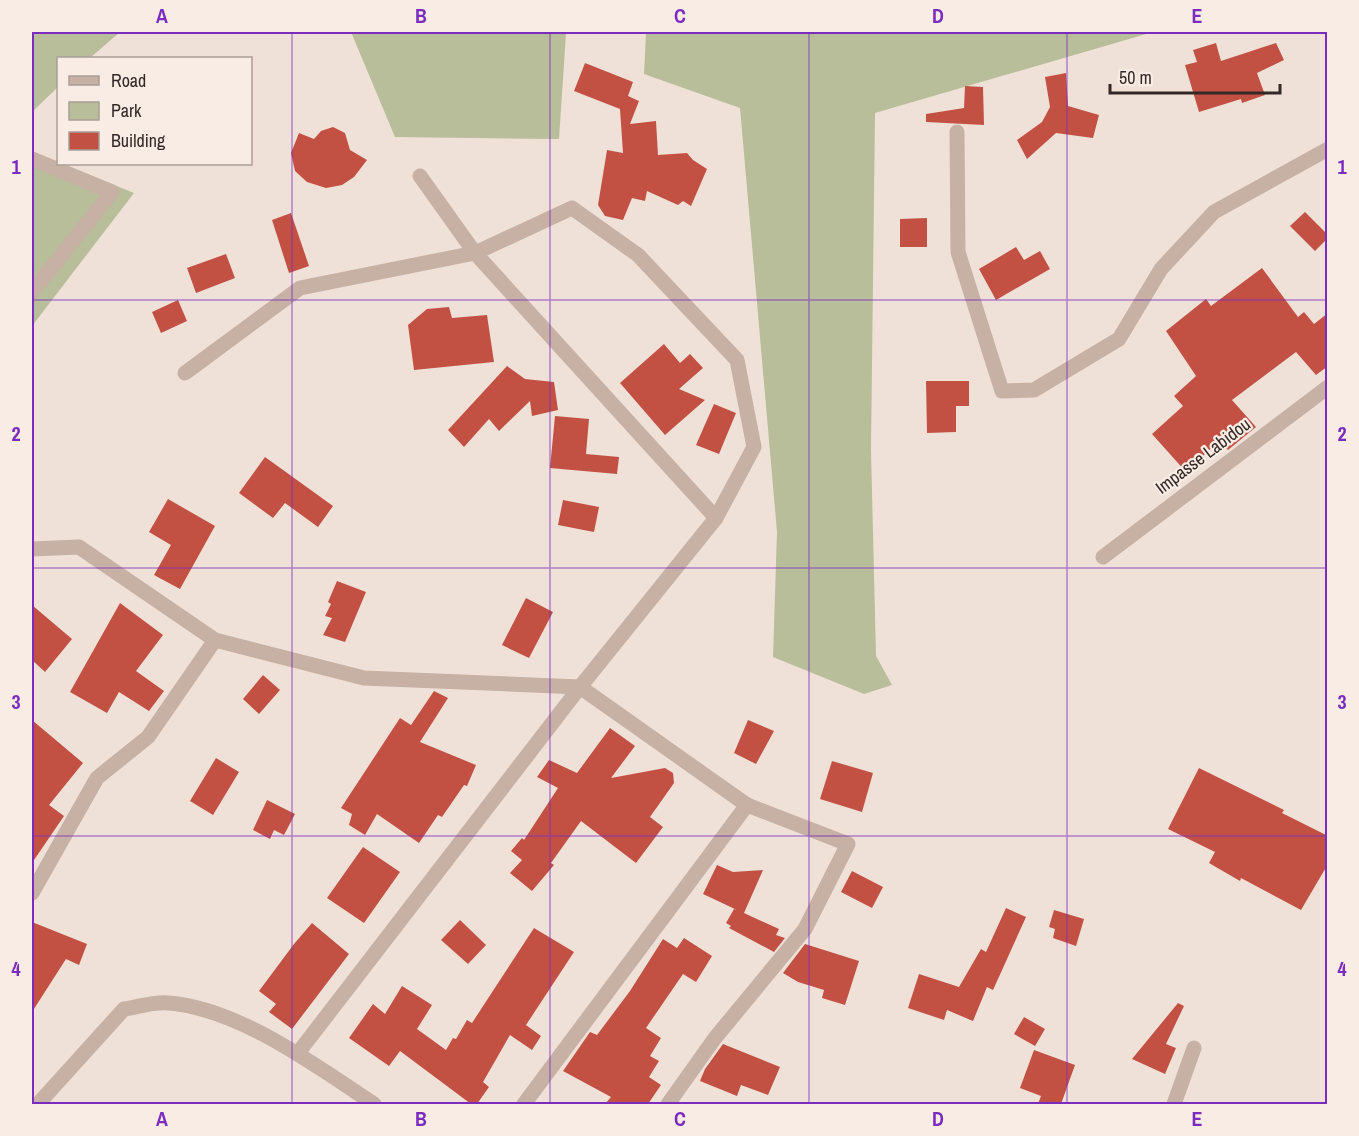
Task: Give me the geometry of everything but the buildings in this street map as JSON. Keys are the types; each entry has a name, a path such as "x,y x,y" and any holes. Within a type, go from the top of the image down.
{"street":[{"path":"957,132 958,252 1002,391 1034,390 1119,339 1161,269 1214,212 1328,149"},
{"path":"32,159 112,192 32,292"},
{"path":"420,176 476,254 716,518"},
{"path":"185,373 300,288 476,254 572,208 638,255 737,360 754,447 716,518 580,687 298,1053"},
{"name":"Impasse Labidou","path":"1103,557 1328,387"},
{"path":"32,549 79,547 215,640 364,678 580,687 747,805 848,844 805,929 715,1038 668,1104"},
{"path":"32,893 98,778 148,737 215,640"},
{"path":"525,1104 747,805"},
{"path":"38,1104 124,1009 168,1002 220,1014 298,1053 374,1104"},
{"path":"1174,1104 1194,1048"}],"green space":[{"path":"32,32 120,32 91,57 57,57 57,88 32,112"},
{"path":"351,32 1153,32 875,113 871,450 876,656 892,685 864,694 773,657 777,532 740,108 644,74 646,33 566,34 559,139 395,137"},
{"path":"32,152 57,162 57,165 64,165 134,193 32,326"}]}
